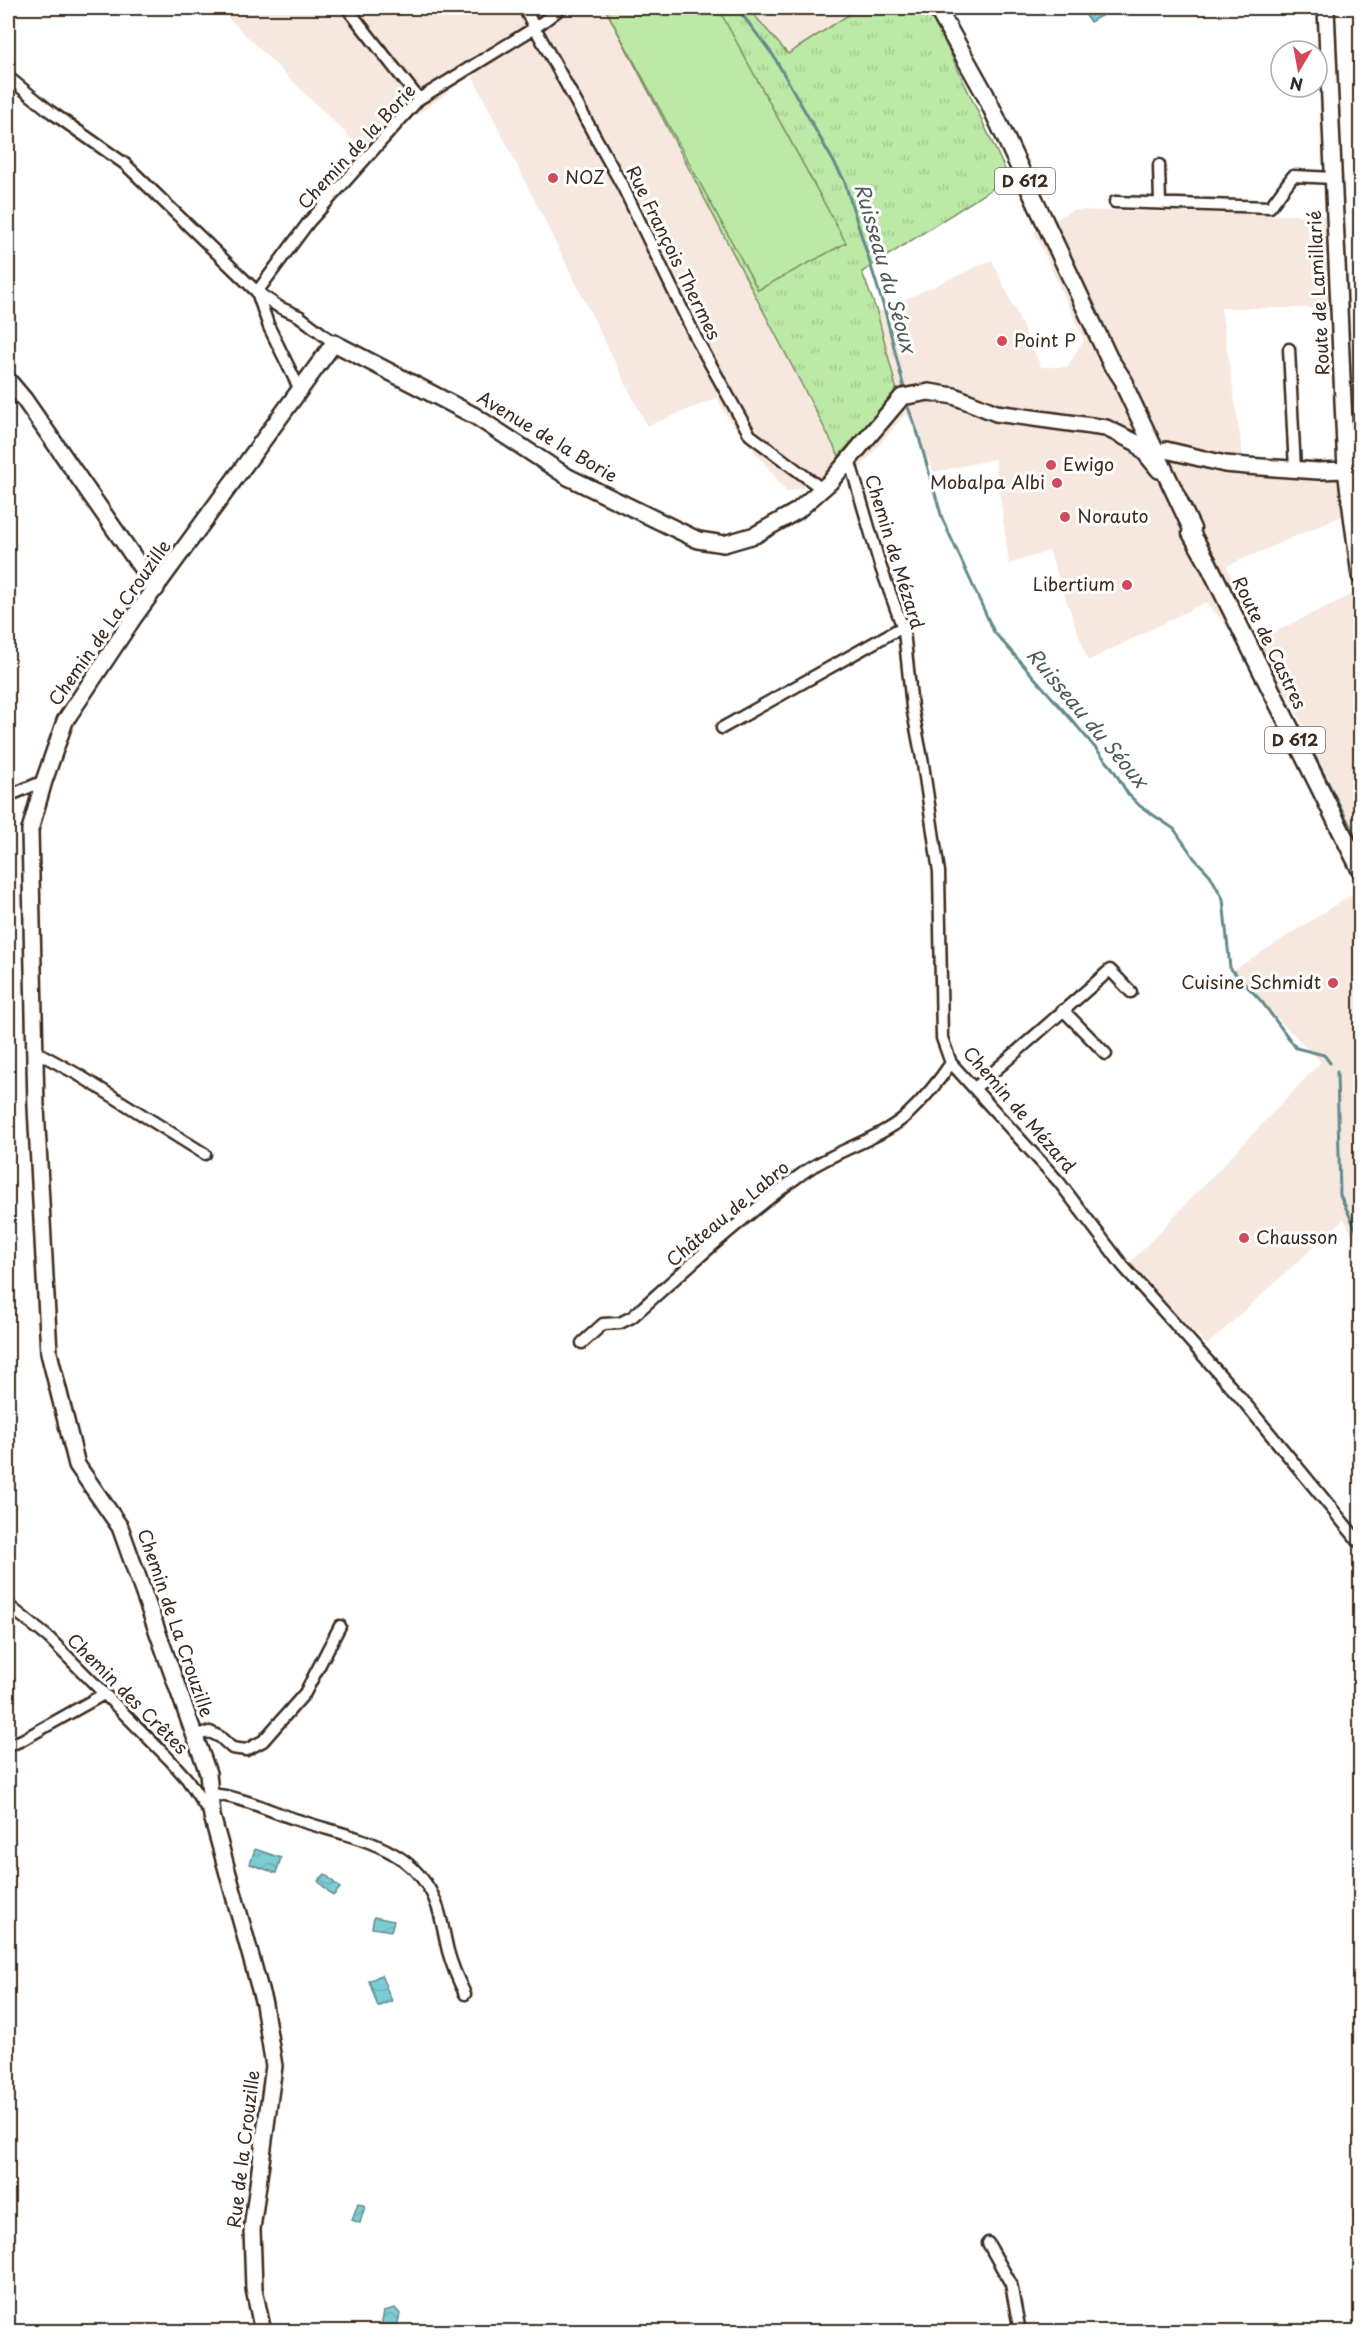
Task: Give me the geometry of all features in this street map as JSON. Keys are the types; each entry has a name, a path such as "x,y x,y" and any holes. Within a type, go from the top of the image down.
{"main road":[{"name":"Route de Castres","path":"937,8 985,94 1108,357 1125,383 1146,434 1192,529 1191,533 1360,869"}],"street":[{"path":"347,8 419,99"},
{"name":"Rue François Thermes","path":"524,8 623,187 697,340 750,435 822,489"},
{"name":"Chemin de la Borie","path":"257,292 308,223 419,99 536,27 561,8"},
{"name":"Route de Lamillarié","path":"1326,8 1346,470 1357,536 1360,576"},
{"name":"Avenue de la Borie","path":"8,77 51,112 125,164 257,292 279,307 299,316 334,343 475,416 568,477 698,540 724,544 755,536 797,511 822,489 902,397 929,392 954,396 996,413 1106,428 1135,426 1146,434"},
{"path":"1159,165 1160,204"},
{"path":"1116,202 1270,207 1293,176 1333,178"},
{"path":"257,292 268,327 300,390"},
{"name":"Chemin de La Crouzille","path":"210,1796 208,1773 120,1527 77,1465 49,1353 35,1051 30,830 65,721 134,617 334,343"},
{"path":"1289,349 1295,470"},
{"path":"8,380 24,399 156,589"},
{"name":"Avenue de la Borie","path":"1106,428 1137,443 1146,452 1176,496"},
{"path":"1166,450 1225,464 1295,470 1346,470"},
{"name":"Chemin de Mézard","path":"849,459 880,565 902,627 912,707 939,872 942,1038 951,1063 1059,1182 1123,1266 1239,1396 1360,1543"},
{"path":"722,728 902,627"},
{"path":"8,796 44,781"},
{"path":"975,1088 1110,970 1131,992"},
{"path":"1064,1010 1106,1054"},
{"path":"35,1051 77,1074 205,1154"},
{"name":"Château de Labro","path":"582,1343 603,1324 620,1323 632,1317 741,1222 808,1169 906,1116 942,1077 951,1063"},
{"name":"Chemin des Crêtes","path":"8,1605 49,1638 187,1779 212,1815"},
{"path":"193,1733 195,1735 210,1732 220,1737 232,1748 246,1750 263,1741 305,1693 340,1626"},
{"path":"8,1746 104,1694"},
{"path":"210,1796 236,1798 350,1836 379,1846 405,1862 423,1880 434,1898 440,1912 451,1963 465,1994"},
{"name":"Rue de la Crouzille","path":"210,1796 212,1815 264,2004 274,2066 252,2229 254,2289 263,2331"},
{"path":"988,2243 1011,2284 1020,2331"}],"shaded area":[{"path":"218,8 605,8 897,391 877,312 992,260 1041,367 1067,367 1084,340 1034,232 1072,210 1329,216 1332,308 1221,308 1243,456 1338,482 1342,516 1227,566 1257,640 1353,594 1360,621 1360,845 1291,700 1206,602 1088,661 1049,551 1009,564 995,459 934,472 906,413 857,472 787,492 727,417 717,398 647,426 472,75 365,152"},
{"path":"748,8 857,8 788,54"},
{"path":"1360,889 1360,1250 1344,1219 1207,1345 1128,1265 1321,1062 1231,972"}],"green space":[{"path":"605,8 748,8 788,54 859,8 929,8 1009,178 862,272 877,312 897,391 839,456"},
{"path":"605,8 718,8 846,243 758,290"}],"water":[{"path":"1102,8 1106,13 1090,22 1085,14"},
{"path":"255,1849 281,1858 276,1873 250,1864"},
{"path":"325,1874 340,1888 333,1896 318,1881"},
{"path":"374,1917 394,1921 391,1931 372,1928"},
{"path":"381,1975 392,2001 378,2007 369,1981"},
{"path":"358,2203 365,2206 360,2223 352,2220"},
{"path":"395,2308 400,2314 396,2331 380,2331 384,2311"}],"waterway":[{"name":"Ruisseau du Séoux","path":"737,8 773,55 844,180 885,311 904,388"},
{"name":"Ruisseau du Séoux","path":"908,407 942,518 994,632 1113,769 1128,794 1140,806 1174,829 1194,858 1210,875 1223,899 1230,968 1262,1002 1296,1048 1324,1055 1330,1063"},
{"path":"1299,725 1360,846"},
{"name":"Ruisseau du Séoux","path":"1337,1072 1340,1195 1360,1238"}],"place":[{"name":"NOZ","path":"553,178"},
{"name":"Point P","path":"1002,341"},
{"name":"Ewigo","path":"1051,465"},
{"name":"Mobalpa Albi","path":"1057,483"},
{"name":"Norauto","path":"1065,517"},
{"name":"Libertium","path":"1127,585"},
{"name":"Cuisine Schmidt","path":"1333,983"},
{"name":"Chausson","path":"1244,1238"}]}
